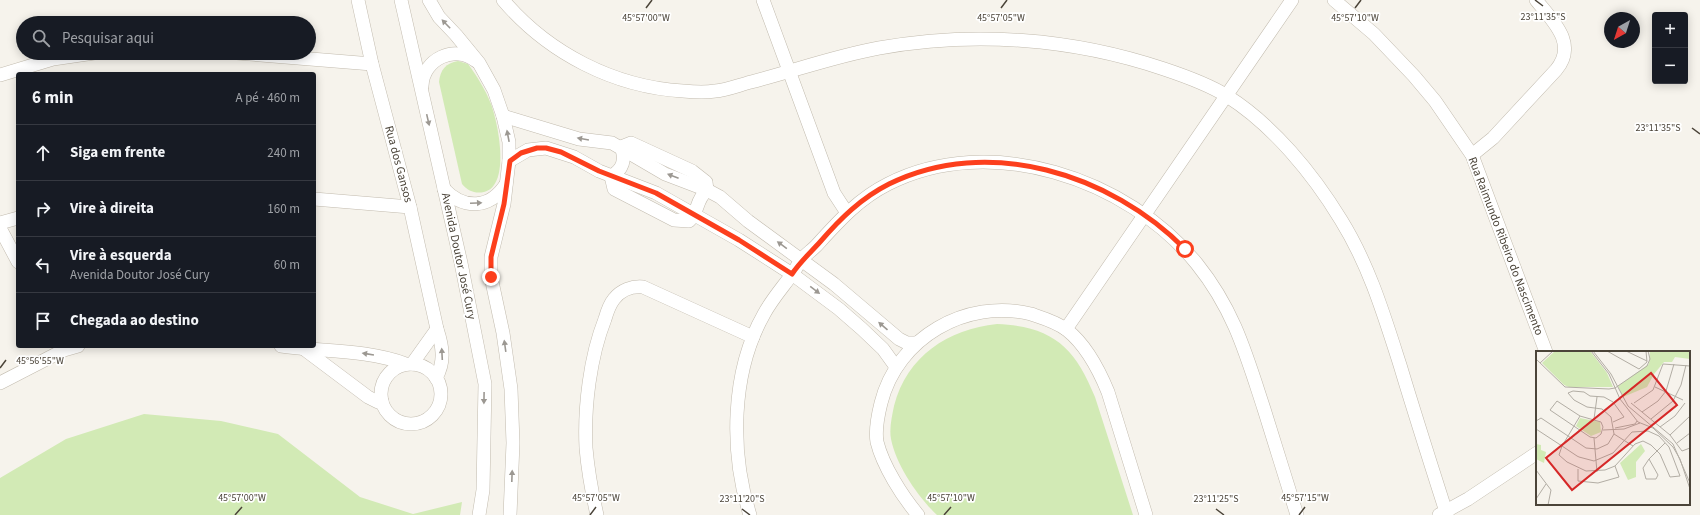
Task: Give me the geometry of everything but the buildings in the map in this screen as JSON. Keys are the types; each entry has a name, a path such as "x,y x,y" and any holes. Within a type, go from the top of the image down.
{"street":[{"name":"Rua dos Gansos","path":"358,0 372,64 410,207 437,330 442,346 443,362 441,370 436,378"},
{"name":"Avenida Doutor José Cury","path":"401,0 461,262 485,384 483,490 479,515"},
{"path":"429,0 439,17 456,34 479,63 494,90 504,116 509,142 510,161 504,204 491,257 491,277 503,333 511,389 512,443 510,515"},
{"path":"503,0 524,22 555,47 592,68 631,82 673,90 715,91 878,48 939,40 1001,39 1061,44 1119,56 1176,73 1203,84 1226,95 1267,129 1296,159 1327,198 1356,246 1378,297 1444,514 1536,454"},
{"path":"763,0 788,72 834,193 847,212"},
{"path":"1066,330 1292,0"},
{"name":"Rua Raimundo Ribeiro do Nascimento","path":"1334,0 1374,34 1414,76 1438,106 1472,155 1546,351"},
{"path":"1472,155 1493,138 1556,70 1564,58 1564,39 1536,0"},
{"path":"422,92 424,76 432,63 438,58 445,55 460,54 467,55 479,63"},
{"path":"316,59 372,64"},
{"path":"0,75 50,60"},
{"path":"504,116 574,138 602,141 620,147 666,174 707,190 720,197 743,217 834,284 899,339 907,343 916,343"},
{"path":"611,176 615,174 622,166 624,157 620,147"},
{"path":"510,161 528,150 546,148 574,157 611,176 656,193 766,256 828,300 883,349 896,367"},
{"path":"750,515 739,470 736,426 741,381 753,337 762,316 778,290 802,260 847,212 873,193 903,177 940,167 985,163 1030,167 1069,176 1107,192 1145,215 1172,236 1197,264 1221,298 1242,340 1297,515"},
{"path":"444,189 457,200 474,204 490,200 502,191 506,184"},
{"path":"696,215 697,204 707,190"},
{"path":"316,199 410,207"},
{"path":"0,223 16,219"},
{"path":"0,228 16,258"},
{"path":"597,515 586,448 587,417 594,355 602,326 613,300 621,292 628,288 643,287 753,337"},
{"path":"918,515 902,494 892,477 877,441 877,426 883,395 896,367 916,343 940,326 961,317 982,312 1011,311 1040,317 1066,330 1086,350 1102,378 1146,515"},
{"path":"296,348 361,353 388,358 409,364 426,368 436,378 440,386 440,396 434,413 427,419 414,423 400,422 392,417 386,410 382,401 381,392 383,382 388,374 396,368 409,364 437,330"},
{"path":"0,383 63,348"},
{"path":"304,349 368,397 378,402 382,401"}],"green space":[{"path":"458,61 468,64 475,73 491,104 497,125 500,166 497,178 492,187 484,192 478,193 472,191 462,184 439,82 444,68 450,63"},
{"path":"997,324 1033,329 1059,342 1070,352 1079,365 1095,397 1133,515 937,515 915,490 898,459 890,435 892,414 900,388 919,359 932,348 946,339 962,332"},
{"path":"144,414 221,421 278,434 360,497 413,514 462,502 460,515 0,515 0,478 66,439"}],"route":[{"path":"491,277 491,257 504,204 510,161 521,153 537,148 546,148 561,152 574,157 599,171 656,193 766,256 792,274 802,260 847,212 873,193 903,177 940,167 963,164 1008,164 1030,167 1069,176 1088,183 1125,201 1172,236 1185,249"}]}
